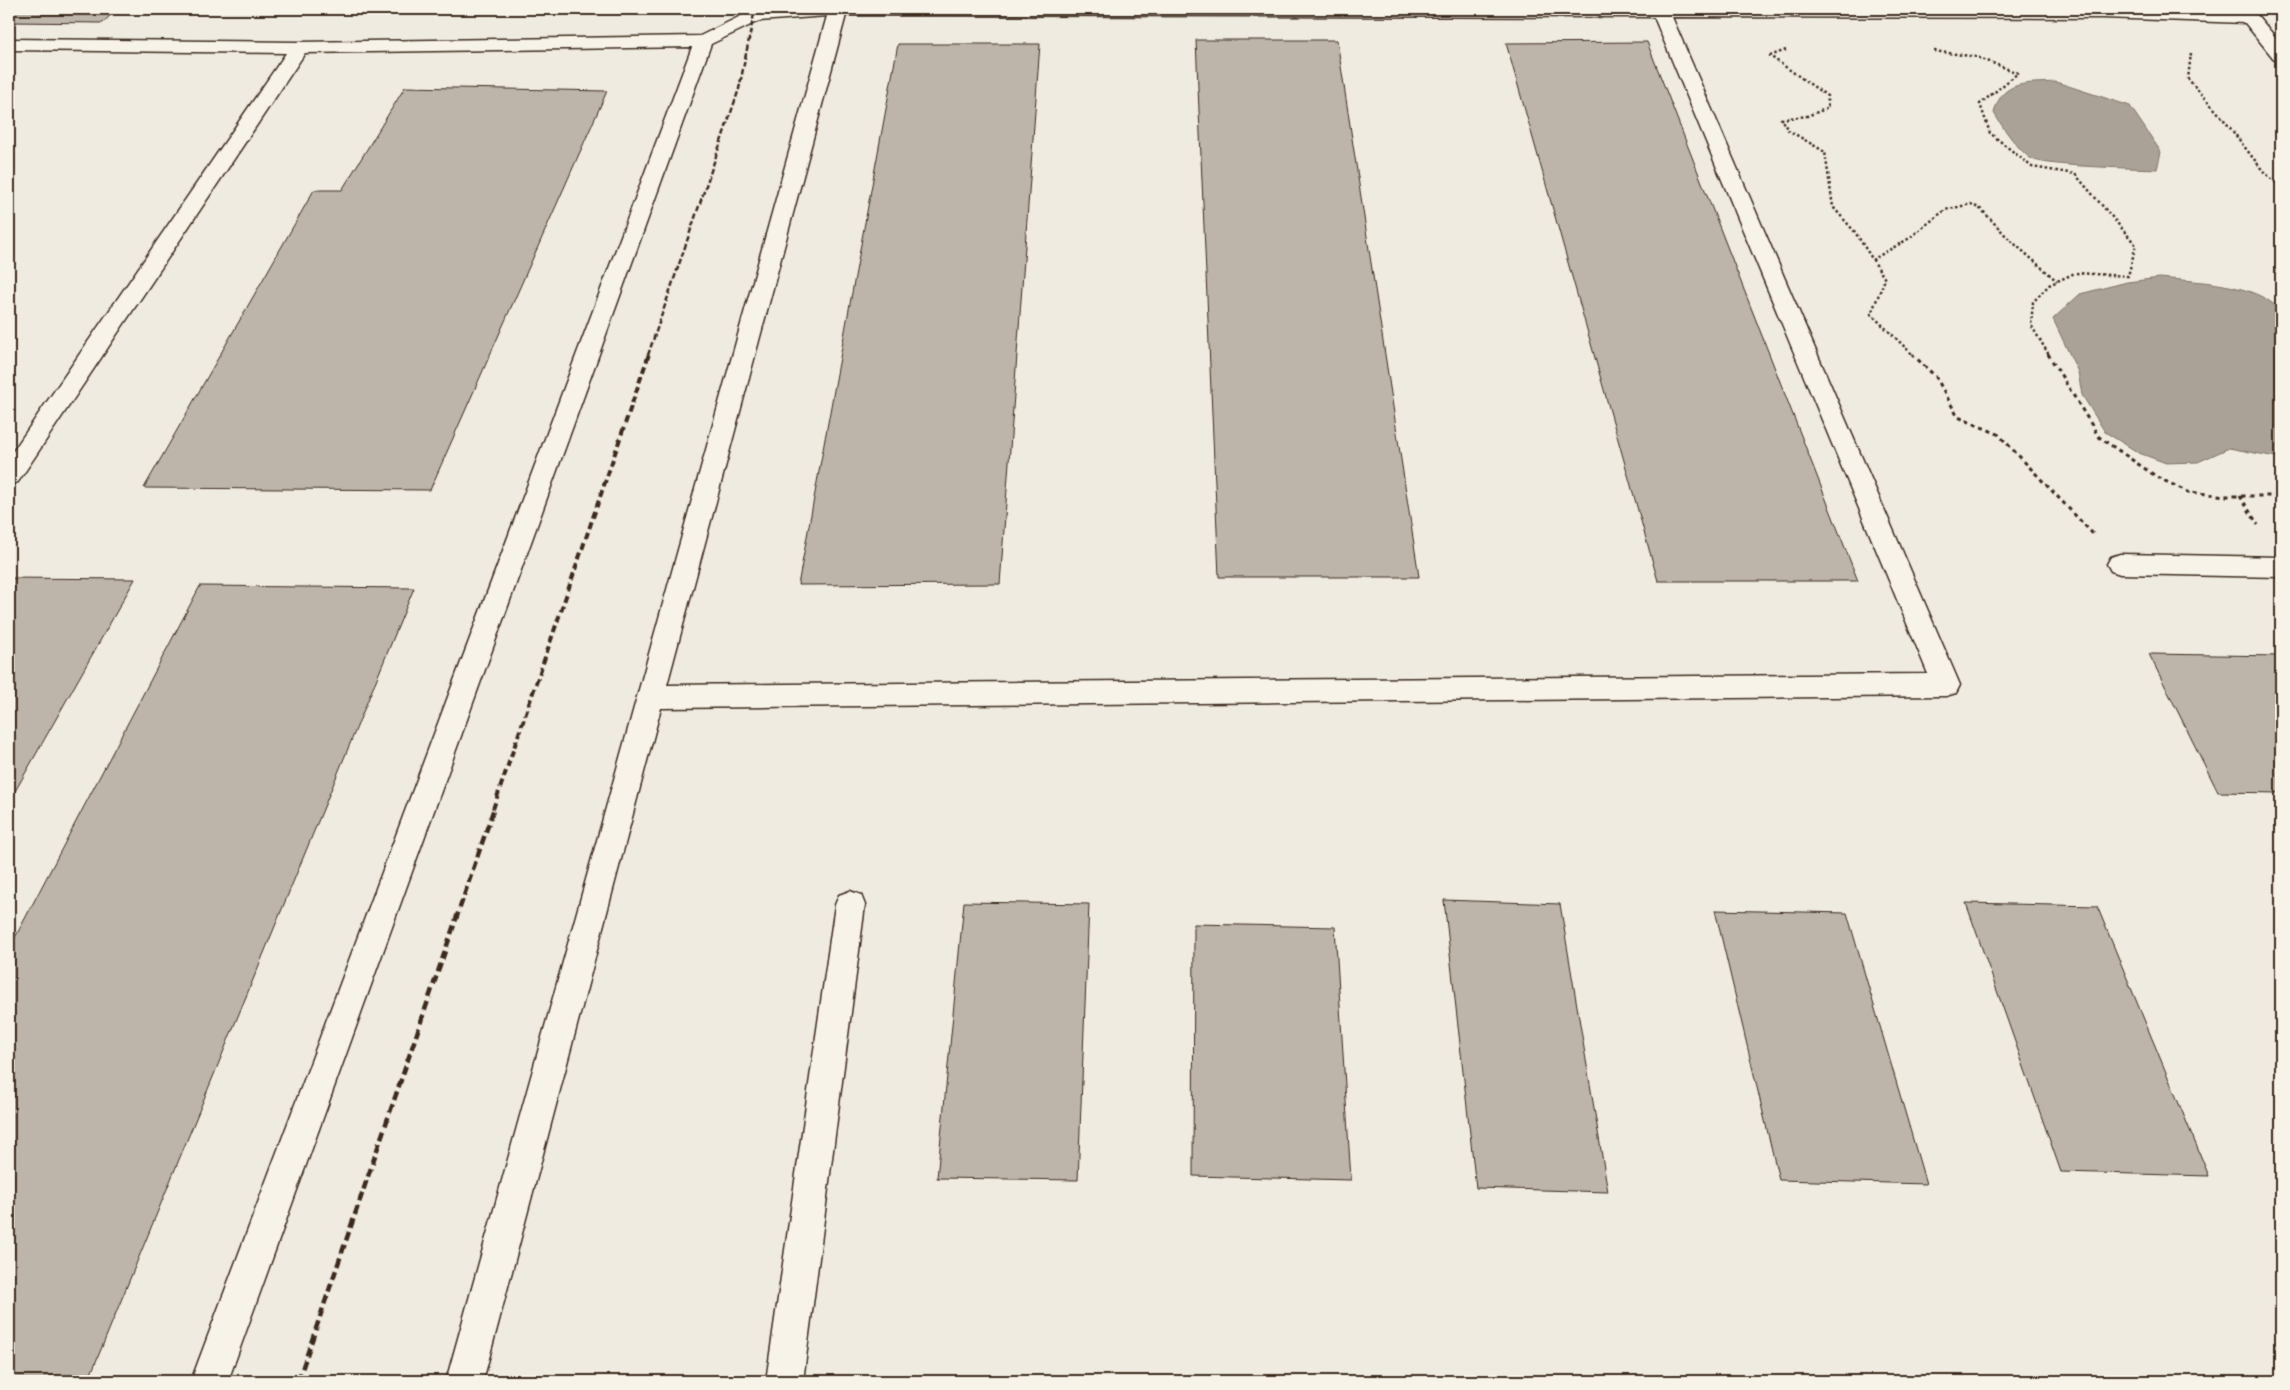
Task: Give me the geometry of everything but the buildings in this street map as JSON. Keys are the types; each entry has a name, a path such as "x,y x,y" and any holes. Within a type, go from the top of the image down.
{"street":[{"path":"464,1381 838,10"},
{"path":"9,44 300,48 703,41 755,16 838,10 2164,15 2246,13 2281,55"},
{"path":"650,697 1946,685 1661,12"},
{"path":"208,1381 703,41"},
{"path":"9,476 300,48"},
{"path":"2120,564 2281,568"},
{"path":"784,1381 850,905"}],"path":[{"path":"2164,15 2191,53 2188,79 2221,116 2263,171 2281,187"},
{"path":"1786,50 1770,56 1827,96 1828,108 1807,116 1781,119 1788,130 1825,152 1833,207 1855,232 1885,279 1871,314 1936,377 1958,417 1998,434 2023,458 2120,564"},
{"path":"1928,51 1961,52 2000,64 2018,73 1980,104 1990,133 2032,167 2075,174 2136,245 2128,276 2075,273 2049,286 2033,302 2031,325 2099,437 2157,477 2188,492 2227,496 2281,496"},
{"path":"1872,260 1908,239 1945,210 1971,204 1982,210 2009,239 2057,282"}],"shaded area":[{"path":"2056,82 2130,106 2161,152 2157,169 2090,167 2052,163 2038,161 2025,154 2010,137 1994,113 1998,102 2003,94 2017,86"},
{"path":"2160,278 2225,285 2241,289 2270,301 2281,311 2281,458 2229,448 2198,462 2166,463 2139,453 2105,432 2082,395 2078,372 2053,319 2080,294 2127,282"}],"railway":[{"path":"648,355 739,89 755,9"},
{"path":"493,809 649,354"},
{"path":"298,1381 494,808"}]}
